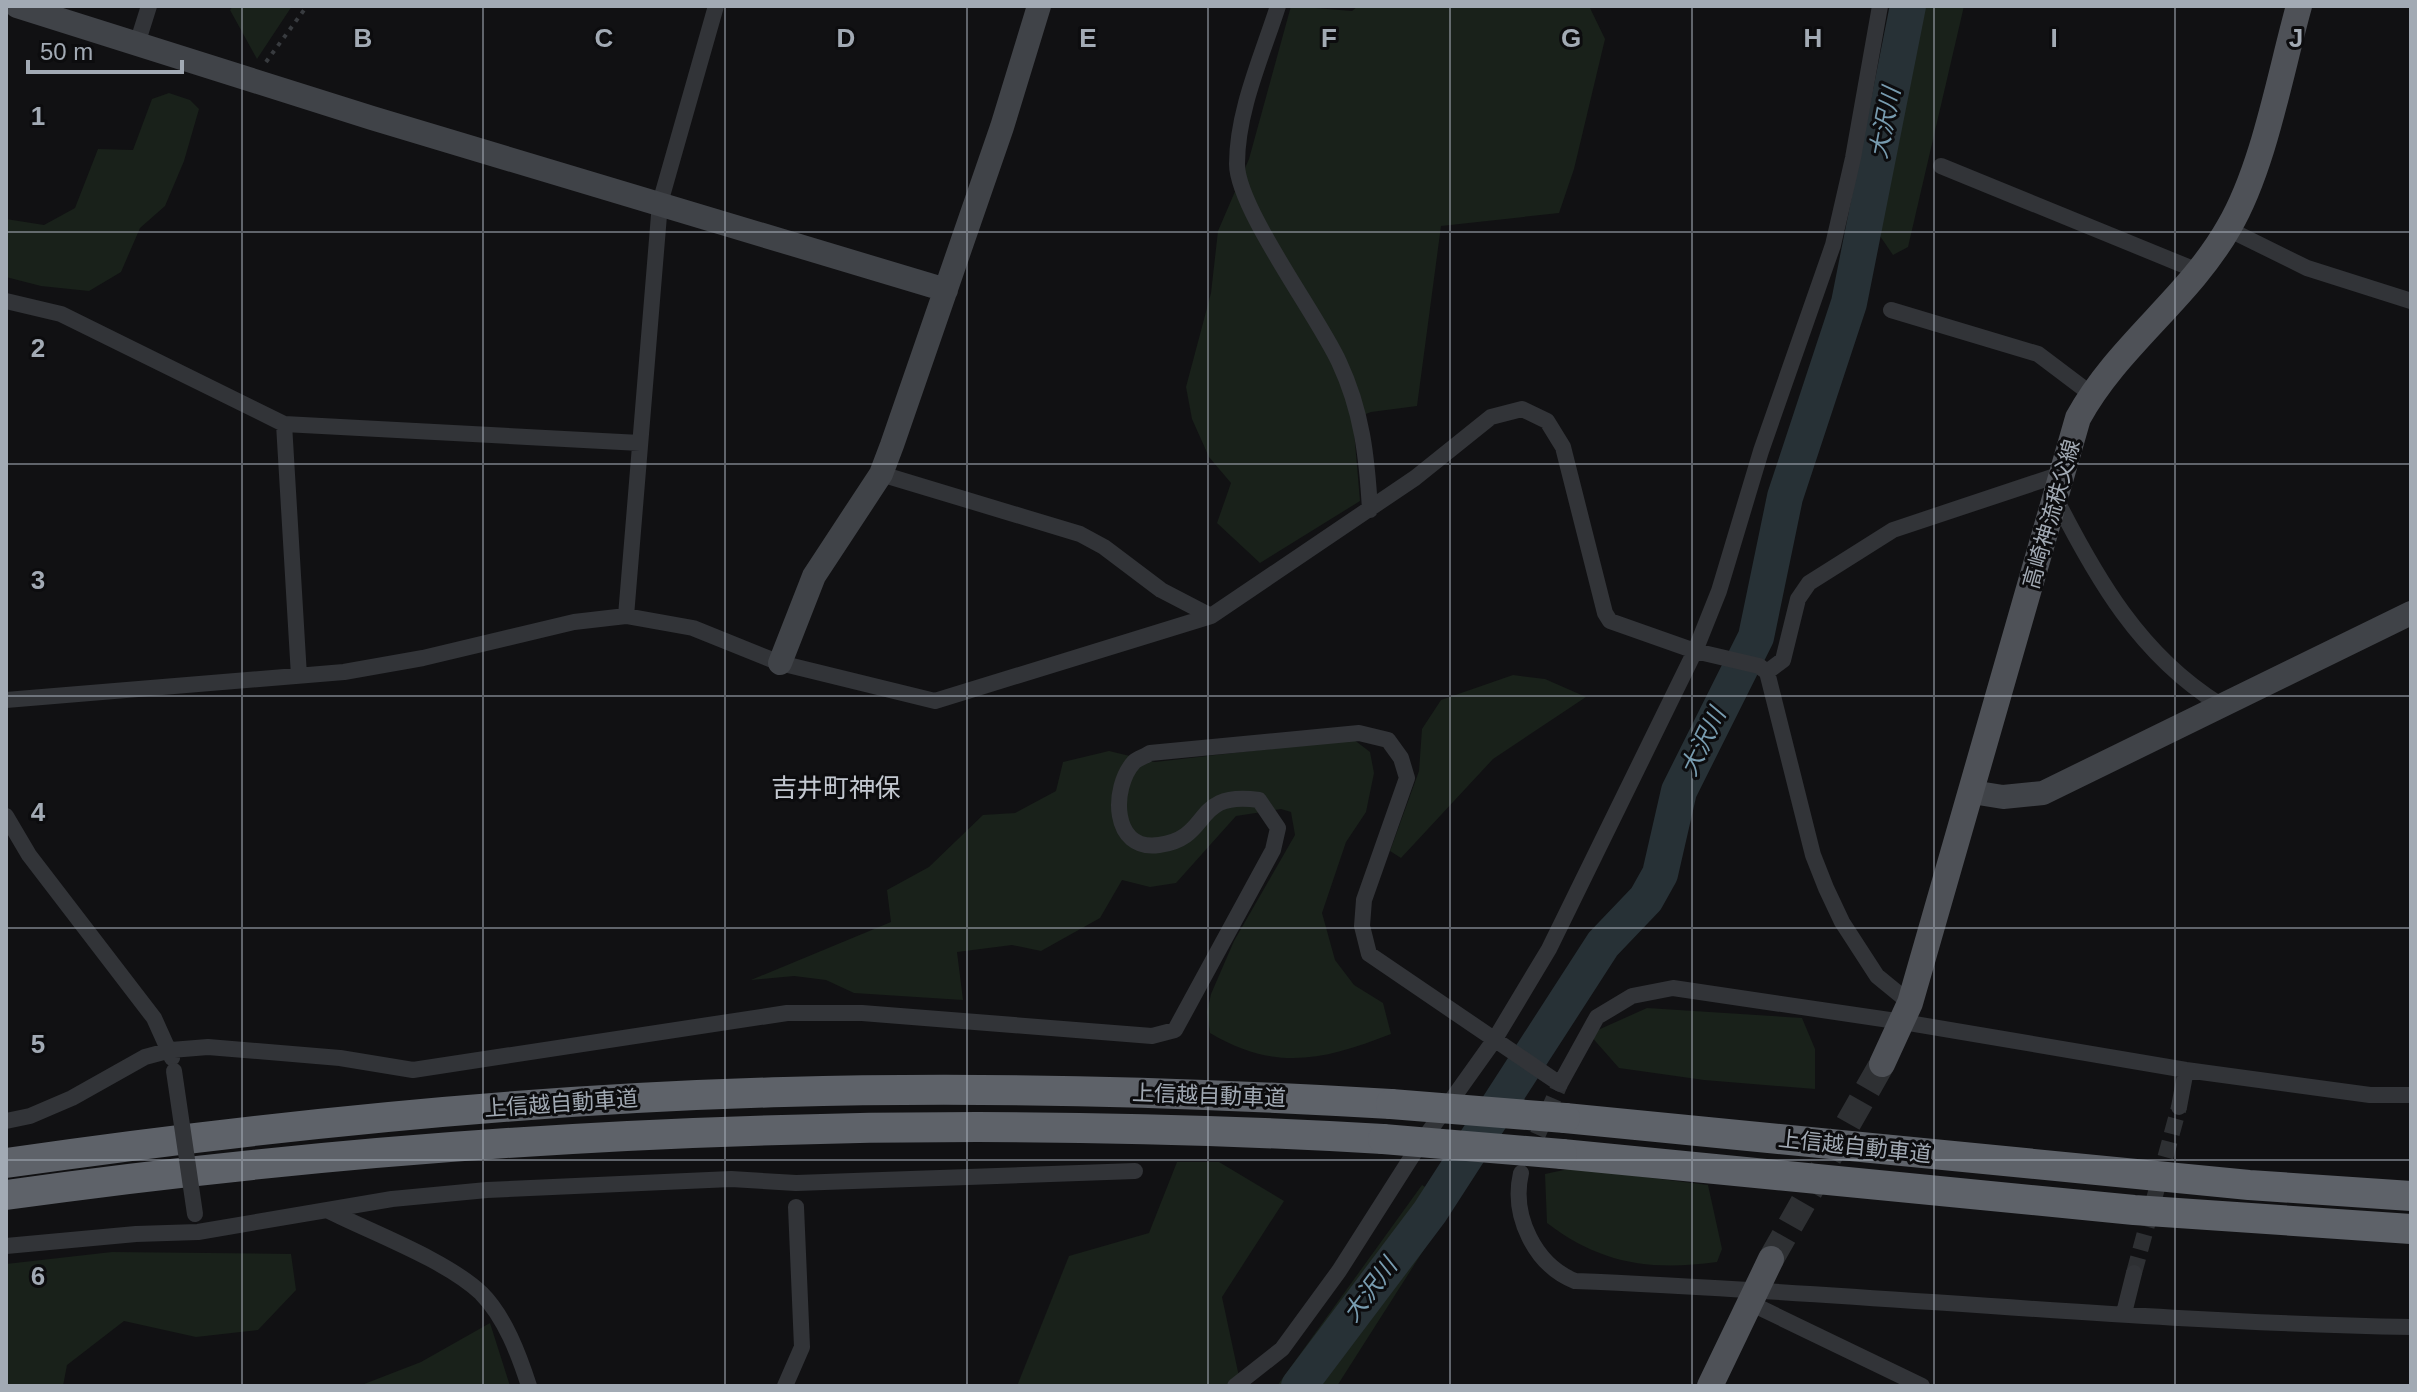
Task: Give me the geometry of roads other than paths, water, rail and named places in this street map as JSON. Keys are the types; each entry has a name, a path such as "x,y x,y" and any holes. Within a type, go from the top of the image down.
{"highway":[{"name":"上信越自動車道","path":"6,1163 411,1114 537,1104 755,1093 1049,1090 1391,1104 1565,1118 2249,1185 2411,1196"},
{"name":"上信越自動車道","path":"6,1195 401,1149 754,1128 919,1124 1168,1128 1383,1139 2134,1210 2411,1229"}],"main road":[{"name":"高崎神流秩父線","path":"1882,1064 1906,1012 2078,418 2091,394 2198,271 2228,229 2245,196 2299,6"},
{"path":"1710,1386 1771,1259"}],"street":[{"path":"17,6 946,290"},
{"path":"137,44 149,6"},
{"path":"626,616 660,203 716,6"},
{"path":"780,663 814,576 881,474 1002,127 1039,6"},
{"path":"1278,6 1240,128 1236,167 1246,199 1339,360 1358,406 1365,438 1370,510"},
{"path":"1235,1386 1282,1349 1339,1271 1418,1147 1495,1039 1549,949 1695,651 1719,591 1761,451 1833,245 1853,158 1880,6"},
{"path":"1941,166 2198,271"},
{"path":"2228,229 2307,268 2411,301"},
{"path":"6,301 61,314 284,424 640,443"},
{"path":"1891,310 2038,354 2091,394"},
{"path":"6,700 299,676 423,658 574,622 626,616 693,628 780,663 935,701 1211,616 1370,510 1491,417 1508,410 1534,412 1547,421 1563,447 1605,613 1619,626 1695,651 1759,666 1767,672 1813,855 1826,888 1842,922 1877,976 1906,1012"},
{"path":"284,424 299,676"},
{"path":"881,474 1080,534 1104,547 1161,590 1211,616"},
{"path":"1767,672 1783,660 1798,599 1809,583 1893,530 2058,485 2104,589 2137,633 2184,682 2219,704"},
{"path":"1972,792 2003,797 2043,793 2219,704 2411,613"},
{"path":"6,1121 30,1116 72,1098 145,1057 171,1050 208,1047 340,1058 413,1070 787,1013 862,1013 1152,1036 1175,1030 1273,850 1278,828 1259,800 1235,796 1218,800 1183,840 1155,846 1129,838 1118,821 1121,794 1133,763 1150,753 1359,733 1388,740 1401,758 1407,778 1364,900 1362,926 1369,954 1560,1084 1597,1017 1632,996 1673,988 1906,1012 2186,1070 2370,1095 2411,1095"},
{"path":"6,816 29,855 154,1018 171,1050 198,1232"},
{"path":"2179,1107 2186,1070"},
{"path":"6,1246 136,1234 198,1232 392,1199 487,1190 731,1179 796,1183 1135,1171"},
{"path":"1521,1173 1519,1205 1527,1230 1545,1262 1559,1275 1575,1281 1754,1296 2310,1325 2411,1327"},
{"path":"785,1386 802,1347 796,1207"},
{"path":"329,1211 448,1270 480,1293 500,1317 529,1386"},
{"path":"2124,1313 2134,1273"},
{"path":"1754,1296 1922,1386"}],"waterway":[{"name":"大沢川","path":"1299,1386 1430,1212 1603,944 1646,899 1660,874 1679,791 1756,637 1785,497 1849,303 1908,6"}],"tunnel":[{"path":"1771,1259 1882,1064"},
{"path":"1528,1157 1560,1084"},
{"path":"2134,1273 2179,1107"}],"district":[{"name":"吉井町神保","path":"836,788"}]}
